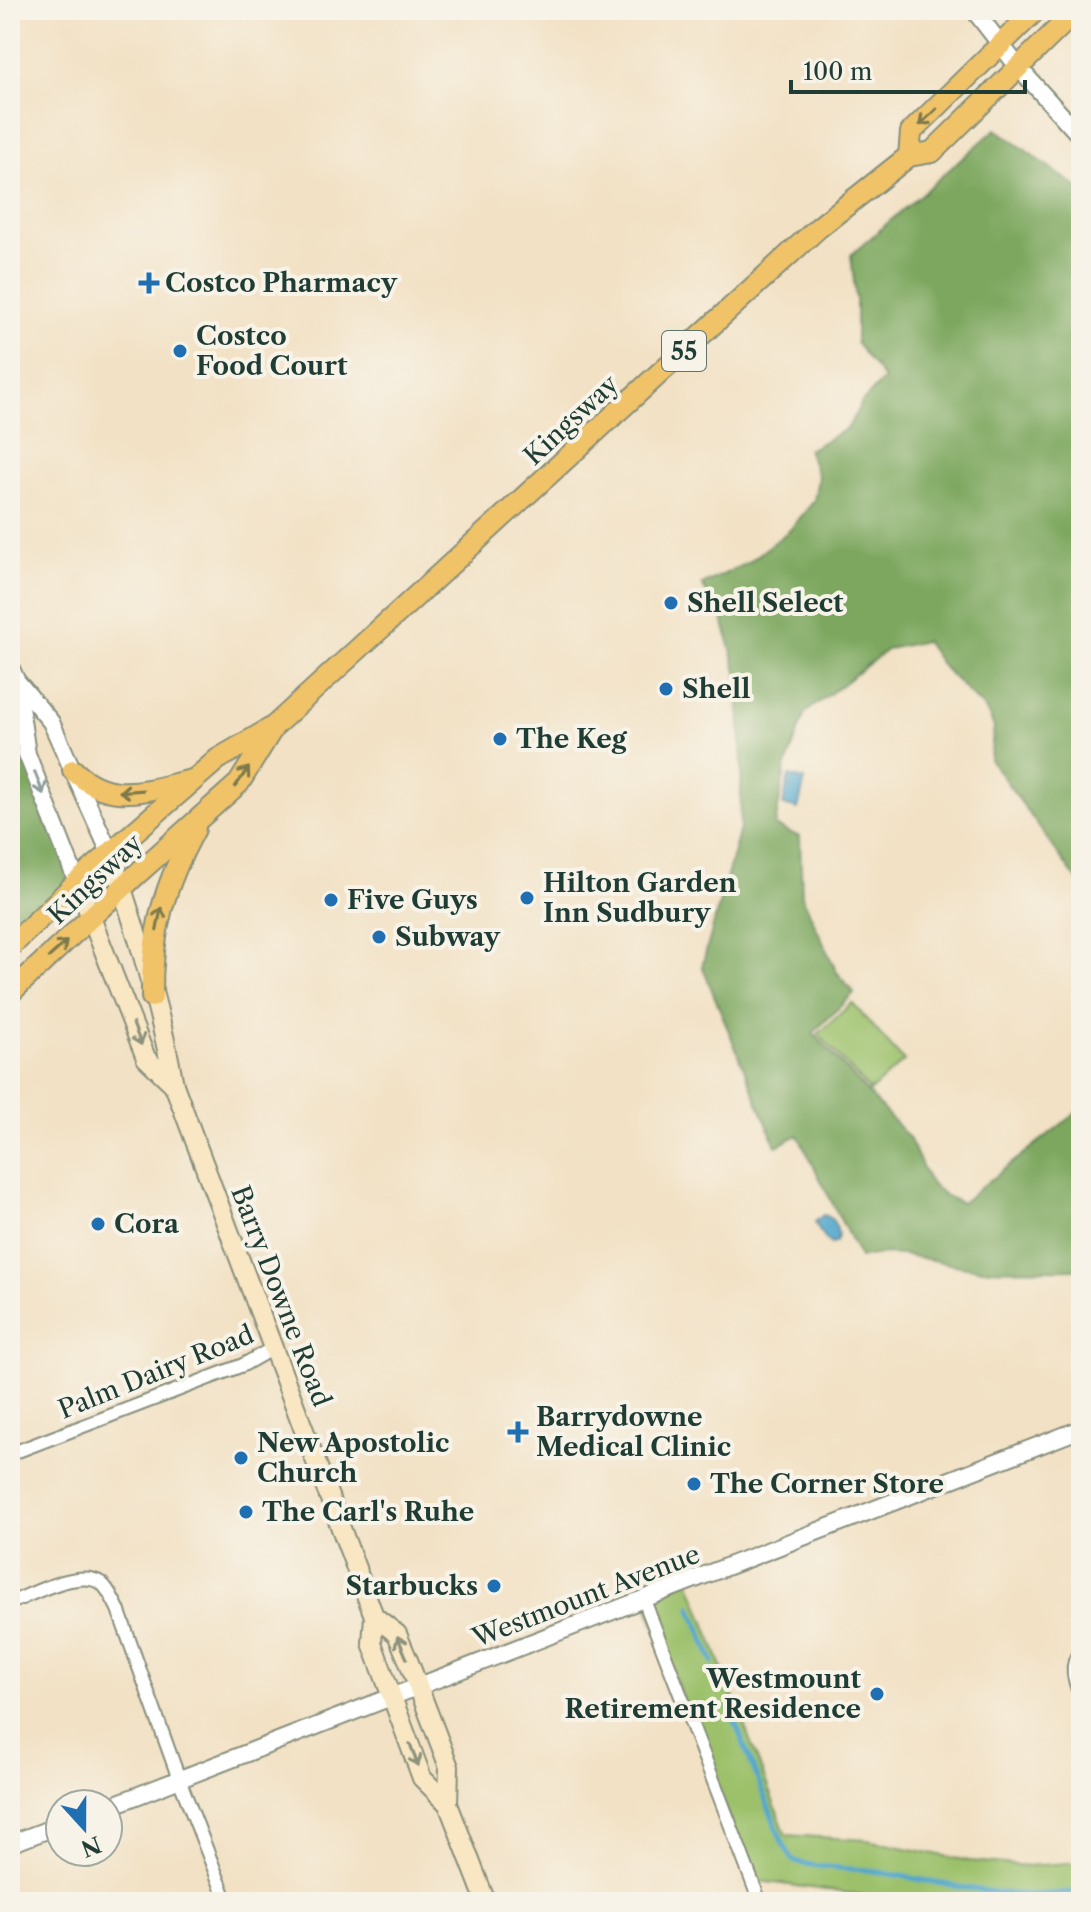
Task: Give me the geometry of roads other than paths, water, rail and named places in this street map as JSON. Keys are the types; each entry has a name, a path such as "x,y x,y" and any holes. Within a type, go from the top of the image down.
{"main road":[{"path":"909,156 911,132 1036,10"},
{"name":"Kingsway","path":"10,947 77,882 218,759 273,727 818,228 909,156 932,152 1077,10"},
{"name":"Kingsway","path":"10,993 239,783 273,727"},
{"path":"73,770 95,787 108,791 141,791 196,779"},
{"path":"152,997 153,949 160,911 170,878 201,817"},
{"name":"Barry Downe Road","path":"110,853 167,1046 174,1085 374,1616 372,1643 422,1778 448,1804"},
{"name":"Barry Downe Road","path":"77,882 146,1058 174,1085"},
{"name":"Barry Downe Road","path":"374,1616 397,1634 418,1687 449,1767 448,1804 486,1902"}],"street":[{"path":"974,10 1000,46 1081,137"},
{"name":"Barry Downe Road","path":"13,673 51,722 110,853"},
{"name":"Barry Downe Road","path":"13,673 27,754 77,882"},
{"name":"Palm Dairy Road","path":"10,1454 243,1365 273,1348"},
{"name":"Westmount Avenue","path":"124,1801 1081,1429"},
{"path":"10,1603 75,1578 90,1578 109,1591 227,1902"},
{"path":"644,1600 760,1902"},
{"path":"1081,1651 1074,1659 1073,1668 1081,1698"},
{"path":"10,1844 44,1831"}],"water":[{"path":"789,776 805,780 798,809 783,805"},
{"path":"823,1215 833,1221 837,1229 836,1242 831,1244 815,1222"}],"waterway":[{"path":"691,1607 713,1662"},
{"path":"730,1709 783,1844 793,1860 1001,1893 1029,1895 1081,1890"}],"place":[{"name":"Costco Pharmacy","path":"149,283"},
{"name":"Costco Food Court","path":"180,351"},
{"name":"Shell Select","path":"671,603"},
{"name":"Shell","path":"666,689"},
{"name":"The Keg","path":"500,739"},
{"name":"Hilton Garden Inn Sudbury","path":"527,898"},
{"name":"Five Guys","path":"331,900"},
{"name":"Subway","path":"379,937"},
{"name":"Cora","path":"98,1224"},
{"name":"Barrydowne Medical Clinic","path":"518,1432"},
{"name":"New Apostolic Church","path":"241,1458"},
{"name":"The Corner Store","path":"694,1484"},
{"name":"The Carl's Ruhe","path":"246,1512"},
{"name":"Starbucks","path":"494,1586"},
{"name":"Westmount Retirement Residence","path":"877,1694"}]}
